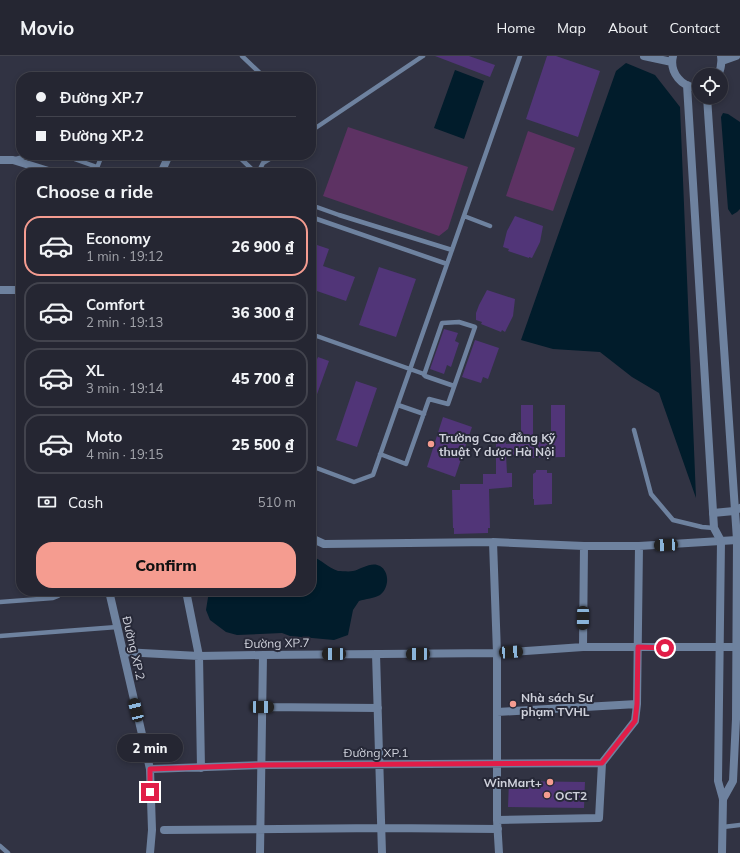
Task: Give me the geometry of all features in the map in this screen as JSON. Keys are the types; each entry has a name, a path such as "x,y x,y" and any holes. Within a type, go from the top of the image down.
{"street":[{"path":"644,56 672,59 672,67 680,81 692,86"},
{"path":"721,59 736,56"},
{"path":"687,85 714,528 721,541 718,781 723,799 722,853"},
{"path":"708,104 737,509 736,647 738,719 733,780 723,799"},
{"path":"0,160 13,160 39,168"},
{"path":"0,290 16,290"},
{"path":"713,513 737,509"},
{"path":"316,540 324,544 493,542 584,546 639,546 737,540"},
{"path":"493,542 497,653 497,824 499,853"},
{"path":"583,647 584,546"},
{"path":"164,830 382,828 497,824 598,818 602,763 635,721 637,704 639,546"},
{"name":"Đường XP.2","path":"110,596 150,769 152,830 150,853"},
{"path":"187,596 199,656 201,768"},
{"name":"Đường XP.7","path":"123,652 199,656 497,653 583,647 736,647"},
{"path":"376,654 382,853"},
{"path":"260,853 263,655"},
{"path":"497,712 637,704"},
{"path":"262,707 378,708"},
{"name":"Đường XP.1","path":"150,769 261,765 602,763"}],"lane":[{"path":"242,56 259,72"},
{"path":"316,468 354,482 373,475 520,56"},
{"path":"316,128 419,57"},
{"path":"77,160 97,167 100,160"},
{"path":"243,160 251,168"},
{"path":"260,168 263,163 268,160"},
{"path":"316,207 452,250"},
{"path":"464,216 490,226"},
{"path":"316,219 447,264"},
{"path":"380,454 406,464 429,399 448,404 475,327 459,322 442,324 424,374"},
{"path":"316,336 454,386"},
{"path":"398,405 424,414"},
{"path":"634,430 651,494 673,520 714,528"},
{"path":"0,602 53,598 58,596"},
{"path":"0,636 117,627"},
{"path":"722,826 740,825"},
{"path":"0,846 8,853"}],"shaded area":[{"path":"348,127 468,167 448,229 439,236 323,196"},
{"path":"528,131 575,148 553,211 506,196"}],"water":[{"path":"626,63 655,75 680,107 696,498 659,393 632,377 600,352 553,349 521,340 616,71"},
{"path":"455,70 484,81 464,139 434,128"},
{"path":"723,113 728,114 740,122 740,209 732,215 728,209 721,117"},
{"path":"316,558 338,571 353,571 374,564 380,566 387,576 387,584 380,595 359,601 353,610 348,635 334,640 290,636 282,633 237,635 226,632 210,620 206,610 208,596 316,596"}],"building":[{"path":"435,56 469,56 495,65 490,77"},
{"path":"547,56 556,56 600,71 578,137 526,119"},
{"path":"515,216 543,226 540,242 532,258 508,251 509,249 503,247 507,231"},
{"path":"316,245 329,249 323,266 355,277 346,301 316,291"},
{"path":"379,267 416,279 396,337 359,325"},
{"path":"487,290 515,299 513,316 505,332 502,330 501,332 481,324 482,322 476,320 476,313"},
{"path":"444,329 458,333 455,341 459,343 451,367 447,365 444,374 430,369"},
{"path":"475,340 499,348 488,379 483,377 481,383 462,377"},
{"path":"318,357 329,361 316,397 316,362"},
{"path":"356,381 377,388 357,447 336,440"},
{"path":"521,405 533,405 533,442 551,442 551,405 565,405 565,457 521,458 521,455 506,455 507,473 512,473 512,487 489,489 490,528 488,528 488,533 454,534 452,490 460,490 460,484 483,484 483,474 496,474 496,437 505,437 506,444 521,443"},
{"path":"443,417 472,427 455,477 427,467"},
{"path":"536,470 547,470 547,473 552,473 552,504 534,505 533,474"},
{"name":"OCT2","path":"509,781 585,782 584,808 508,807"}],"place":[{"name":"Trường Cao đẳng Kỹ thuật Y dược Hà Nội","path":"431,444"},
{"name":"Nhà sách Sư phạm TVHL","path":"513,704"},
{"name":"WinMart+","path":"550,782"},
{"name":"OCT2","path":"547,795"}],"route":[{"path":"150,792 150,769 261,765 602,763 635,721 637,704 638,647 665,648"}]}
